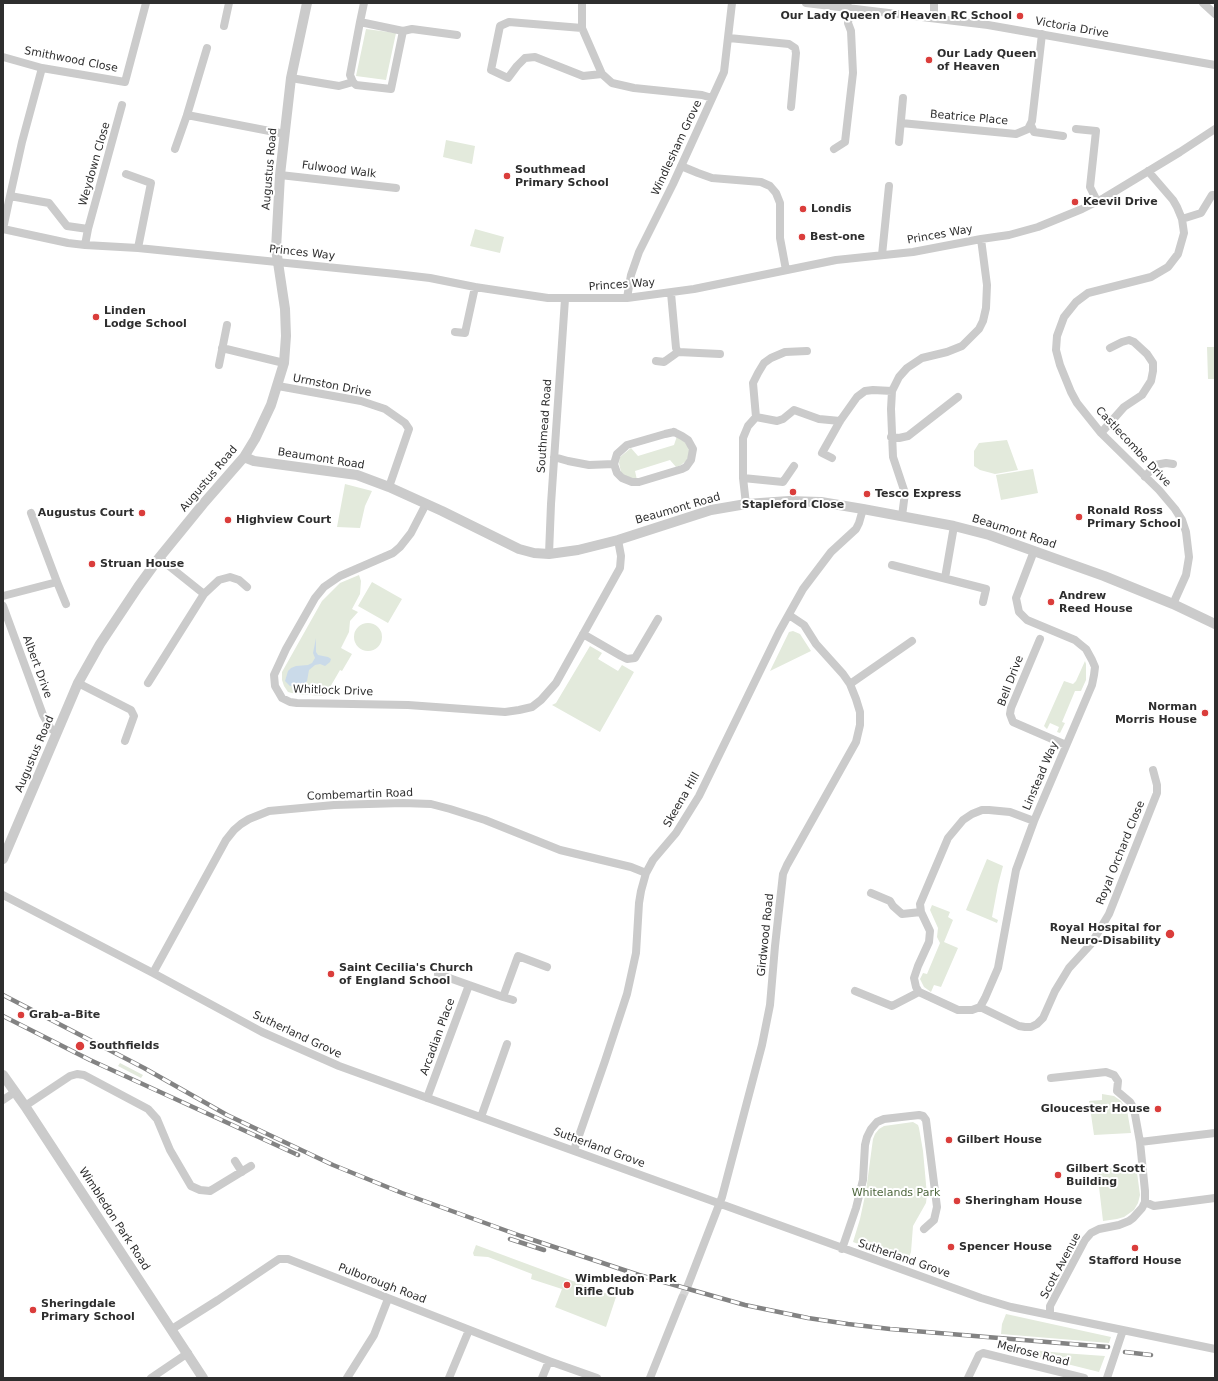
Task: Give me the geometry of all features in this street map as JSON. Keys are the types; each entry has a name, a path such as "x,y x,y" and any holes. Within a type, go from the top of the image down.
{"street":[{"name":"Smithwood Close","path":"3,57 42,68 125,82 146,3"},
{"path":"224,26 229,3"},
{"name":"Augustus Road","path":"3,859 78,683 100,644 159,558 244,457 255,440 278,386 284,363 286,336 285,309 276,249 280,175 291,78 307,3"},
{"path":"364,3 350,75 356,86 392,89 403,31"},
{"path":"582,3 582,28 602,74 612,84 702,95 712,98"},
{"name":"Windlesham Grove","path":"627,298 631,274 639,252 681,166 724,72 732,3"},
{"name":"Victoria Drive","path":"806,3 988,25 1215,65"},
{"path":"934,3 934,18"},
{"path":"1203,3 1215,14"},
{"path":"834,149 845,142 853,73 851,31 848,23 850,8"},
{"path":"360,22 403,31 412,29 457,35"},
{"path":"582,28 509,22 500,26 491,70 508,78 525,58 535,57 583,76 602,74"},
{"path":"1042,34 1031,125 1034,132 1062,136"},
{"path":"729,38 789,44 795,48 796,53 791,107"},
{"path":"175,149 207,48"},
{"path":"3,229 22,142 42,68"},
{"path":"291,78 339,86 353,82"},
{"path":"899,142 903,98"},
{"name":"Weydown Close","path":"85,245 122,105"},
{"path":"187,115 284,134"},
{"name":"Beatrice Place","path":"901,123 1016,134 1028,129 1031,125"},
{"name":"Princes Way","path":"3,229 68,243 278,261 396,274 430,278 475,287 548,298 627,298 671,293 836,260 913,252 1009,235 1038,227 1097,201 1215,129"},
{"path":"1076,130 1096,131 1090,187 1097,201"},
{"path":"681,166 712,178 761,182 770,186 776,193 780,204 780,238 786,270"},
{"name":"Castlecombe Drive","path":"1148,171 1173,200 1182,219 1184,233 1178,254 1168,267 1151,277 1088,293 1076,302 1064,317 1057,336 1056,350 1060,365 1077,403 1101,433 1175,509 1182,520 1189,549 1188,566 1173,604"},
{"path":"126,174 151,183 138,248"},
{"name":"Fulwood Walk","path":"280,175 396,188"},
{"path":"882,255 889,186"},
{"path":"1182,219 1201,213 1212,195 1215,196"},
{"path":"10,196 48,203 66,226 88,229"},
{"path":"902,516 905,493 893,457 891,437 892,391 899,377 907,368 922,358 948,352 962,346 979,329 983,321 986,308 987,285 981,239"},
{"path":"455,332 465,333 475,287"},
{"path":"671,293 676,348 678,352"},
{"name":"Southmead Road","path":"549,554 565,299"},
{"path":"219,365 227,325"},
{"path":"1101,433 1124,407 1142,394 1151,381 1153,371 1153,363 1147,354 1134,342 1129,340 1110,348"},
{"path":"222,348 284,363"},
{"path":"746,504 743,478 743,438 748,426 756,417 753,383 764,363 771,358 785,352 807,351"},
{"path":"656,361 664,362 678,352 720,354"},
{"name":"Urmston Drive","path":"278,386 361,401 385,409 405,423 409,430 389,487"},
{"path":"832,458 822,453 840,421 857,397 865,392 873,390 892,391"},
{"path":"891,437 899,438 908,436 958,397"},
{"path":"756,417 777,421 783,419 794,410 819,418 840,421"},
{"path":"674,432 682,436 690,444 692,449 691,460 686,467 639,482 632,482 622,478 614,464 617,454 627,445 674,432"},
{"name":"Beaumont Road","path":"244,457 254,461 357,475 389,487 519,549 534,553 549,554 571,552 618,540 711,510 746,504 789,501 821,502 863,509 954,526 989,535 1104,576 1173,604 1215,624"},
{"path":"554,457 589,466 614,464"},
{"path":"1145,477 1155,465 1166,463 1173,464"},
{"path":"743,478 783,482 794,466"},
{"name":"Whitlock Drive","path":"426,504 411,533 393,553 340,576 324,587 315,598 294,634 274,675 275,686 282,698 290,702 297,703 379,703 498,711 519,710 532,707 549,692 556,683 620,568 621,556 618,540"},
{"name":"Skeena Hill","path":"574,1150 605,1061 628,988 636,954 640,891 646,873 654,860 676,833 699,796 765,659 803,589 836,546 856,529 863,509"},
{"path":"31,513 66,604"},
{"path":"945,578 954,526"},
{"name":"Linstead Way","path":"980,1007 998,968 1016,870 1034,821 1092,685 1095,667 1086,649 1075,640 1027,620 1020,612 1016,603 1017,592 1034,551"},
{"path":"159,558 204,594"},
{"path":"892,566 986,589 983,602"},
{"path":"148,684 204,594 219,580 230,577 239,580 247,587"},
{"path":"3,596 57,582"},
{"name":"Albert Drive","path":"3,606 43,715 51,729 57,732"},
{"name":"Girdwood Road","path":"688,1285 720,1204 768,1021 783,874 856,742 860,725 860,712 850,684 816,644 804,625 789,615"},
{"path":"583,634 627,659 635,658 658,619"},
{"name":"Bell Drive","path":"1040,639 1011,708 1010,714 1013,722 1066,745"},
{"path":"850,684 912,642"},
{"path":"78,683 131,710 134,716 125,741"},
{"name":"Royal Orchard Close","path":"980,1007 1019,1026 1031,1027 1037,1024 1042,1018 1055,991 1069,968 1091,944 1109,914 1157,793 1157,785 1153,770"},
{"name":"Combemartin Road","path":"153,973 226,840 241,824 269,811 334,805 403,803 431,804 479,818 560,850 631,867 646,873"},
{"path":"980,1007 972,1010 958,1010 919,992 916,987 914,978 929,942 930,931 921,912 920,904 948,838 963,820 982,810 989,810 1010,812 1034,821"},
{"path":"871,893 890,901 902,914 921,912"},
{"name":"Sutherland Grove","path":"3,895 262,1032 339,1066 981,1298 1011,1306 1215,1350"},
{"path":"503,997 518,956 547,967"},
{"path":"438,974 513,1000"},
{"name":"Arcadian Place","path":"427,1098 469,985"},
{"path":"855,991 892,1006 919,992"},
{"path":"481,1117 507,1044"},
{"path":"1051,1078 1106,1072 1114,1075 1118,1081 1117,1091 1125,1097 1134,1109 1140,1142 1145,1202 1154,1206 1215,1198"},
{"path":"25,1106 70,1076 77,1074 84,1075 148,1109 157,1119 170,1150 191,1186 200,1190 210,1191 251,1166"},
{"name":"Wimbledon Park Road","path":"3,1075 25,1106 203,1378"},
{"path":"3,1100 15,1092"},
{"path":"842,1248 856,1208 862,1180 867,1137 877,1122 884,1119 918,1115 923,1116 926,1120 937,1207 934,1220 924,1229"},
{"path":"1140,1142 1215,1133"},
{"path":"235,1161 242,1172"},
{"name":"Scott Avenue","path":"1050,1314 1050,1306 1085,1240 1091,1233 1098,1229 1119,1225 1129,1221 1136,1215 1145,1202"},
{"name":"Pulborough Road","path":"172,1329 279,1259 288,1259 388,1299 597,1378"},
{"path":"650,1378 682,1298"},
{"path":"347,1378 374,1335 388,1299"},
{"path":"449,1378 469,1330"},
{"path":"1107,1378 1123,1330"},
{"path":"151,1378 188,1353"},
{"name":"Melrose Road","path":"968,1378 978,1355 983,1353 1084,1378"},
{"path":"542,1378 549,1361"}],"green space":[{"path":"366,29 396,33 386,80 356,76"},
{"path":"446,140 475,146 472,164 443,157"},
{"path":"475,229 504,237 500,253 470,246"},
{"path":"1207,347 1215,347 1215,379 1208,379"},
{"path":"677,436 687,444 689,450 687,460 681,465 676,467 670,460 635,471 637,480 628,479 621,472 619,463 620,457 631,448 638,456 674,445"},
{"path":"1007,440 1018,470 995,474 980,470 974,466 974,451 979,443"},
{"path":"1033,469 1038,493 1001,500 996,475"},
{"path":"345,484 372,491 365,506 360,528 337,527"},
{"path":"359,575 361,581 360,594 352,609 358,612 350,621 349,632 341,648 352,654 342,671 340,670 325,696 288,692 282,680 282,672 322,601 340,583"},
{"path":"372,582 402,599 388,623 358,606"},
{"path":"368,623 378,627 382,637 378,647 368,651 358,647 354,637 358,627"},
{"path":"793,631 800,634 811,651 770,671 789,632"},
{"path":"590,646 602,653 598,659 618,671 622,665 634,672 600,732 552,705 556,703"},
{"path":"1085,661 1086,680 1081,691 1075,691 1062,722 1065,723 1060,733 1057,732 1059,727 1050,723 1047,729 1044,726 1064,681 1073,684 1076,681"},
{"path":"987,859 1003,866 992,917 998,920 997,923 966,910"},
{"path":"932,905 950,912 948,917 953,920 944,942 958,948 941,987 934,985 931,992 924,987 920,979 923,973 927,974 940,943 937,937 938,928 930,910"},
{"path":"120,1063 143,1075 141,1078 118,1066"},
{"path":"1102,1094 1114,1096 1121,1101 1127,1110 1131,1133 1094,1135 1089,1101 1102,1100"},
{"name":"Whitelands Park","path":"913,1122 918,1125 919,1128 923,1151 927,1195 926,1203 913,1226 911,1252 907,1262 853,1242 866,1191 875,1134 884,1126"},
{"path":"1136,1165 1140,1195 1134,1210 1124,1217 1103,1221 1097,1170"},
{"name":"Wimbledon Park Rifle Club","path":"476,1245 616,1297 606,1327 555,1307 562,1289 531,1279 532,1274 488,1257 474,1256 473,1253"},
{"path":"1006,1314 1111,1337 1109,1343 1001,1334 1002,1324"},
{"path":"1012,1348 1105,1356 1099,1372 1011,1350"}],"water":[{"path":"316,638 316,652 318,655 331,659 330,662 325,666 320,664 315,665 309,670 307,681 299,687 290,686 285,681 288,671 296,666 308,665 312,663 315,658 313,653"}],"tunnel":[{"path":"682,1298 688,1285"}],"railway":[{"path":"3,995 144,1068 227,1115 333,1165 402,1193 521,1236 639,1275 745,1305 808,1318 890,1329 1108,1347"},
{"path":"3,1016 90,1060 298,1155"},
{"path":"510,1239 544,1250"},
{"path":"1125,1352 1151,1355"}],"place":[{"name":"Our Lady Queen of Heaven RC School","path":"1020,16"},
{"name":"Our Lady Queen of Heaven","path":"929,60"},
{"name":"Southmead Primary School","path":"507,176"},
{"name":"Keevil Drive","path":"1075,202"},
{"name":"Londis","path":"803,209"},
{"name":"Best-one","path":"802,237"},
{"name":"Linden Lodge School","path":"96,317"},
{"name":"Stapleford Close","path":"793,492"},
{"name":"Tesco Express","path":"867,494"},
{"name":"Augustus Court","path":"142,513"},
{"name":"Ronald Ross Primary School","path":"1079,517"},
{"name":"Highview Court","path":"228,520"},
{"name":"Struan House","path":"92,564"},
{"name":"Andrew Reed House","path":"1051,602"},
{"name":"Norman Morris House","path":"1205,713"},
{"name":"Royal Hospital for Neuro-Disability","path":"1170,934"},
{"name":"Saint Cecilia's Church of England School","path":"331,974"},
{"name":"Grab-a-Bite","path":"21,1015"},
{"name":"Southfields","path":"80,1046"},
{"name":"Gloucester House","path":"1158,1109"},
{"name":"Gilbert House","path":"949,1140"},
{"name":"Gilbert Scott Building","path":"1058,1175"},
{"name":"Sheringham House","path":"957,1201"},
{"name":"Spencer House","path":"951,1247"},
{"name":"Stafford House","path":"1135,1248"},
{"name":"Wimbledon Park Rifle Club","path":"567,1285"},
{"name":"Sheringdale Primary School","path":"33,1310"}]}
